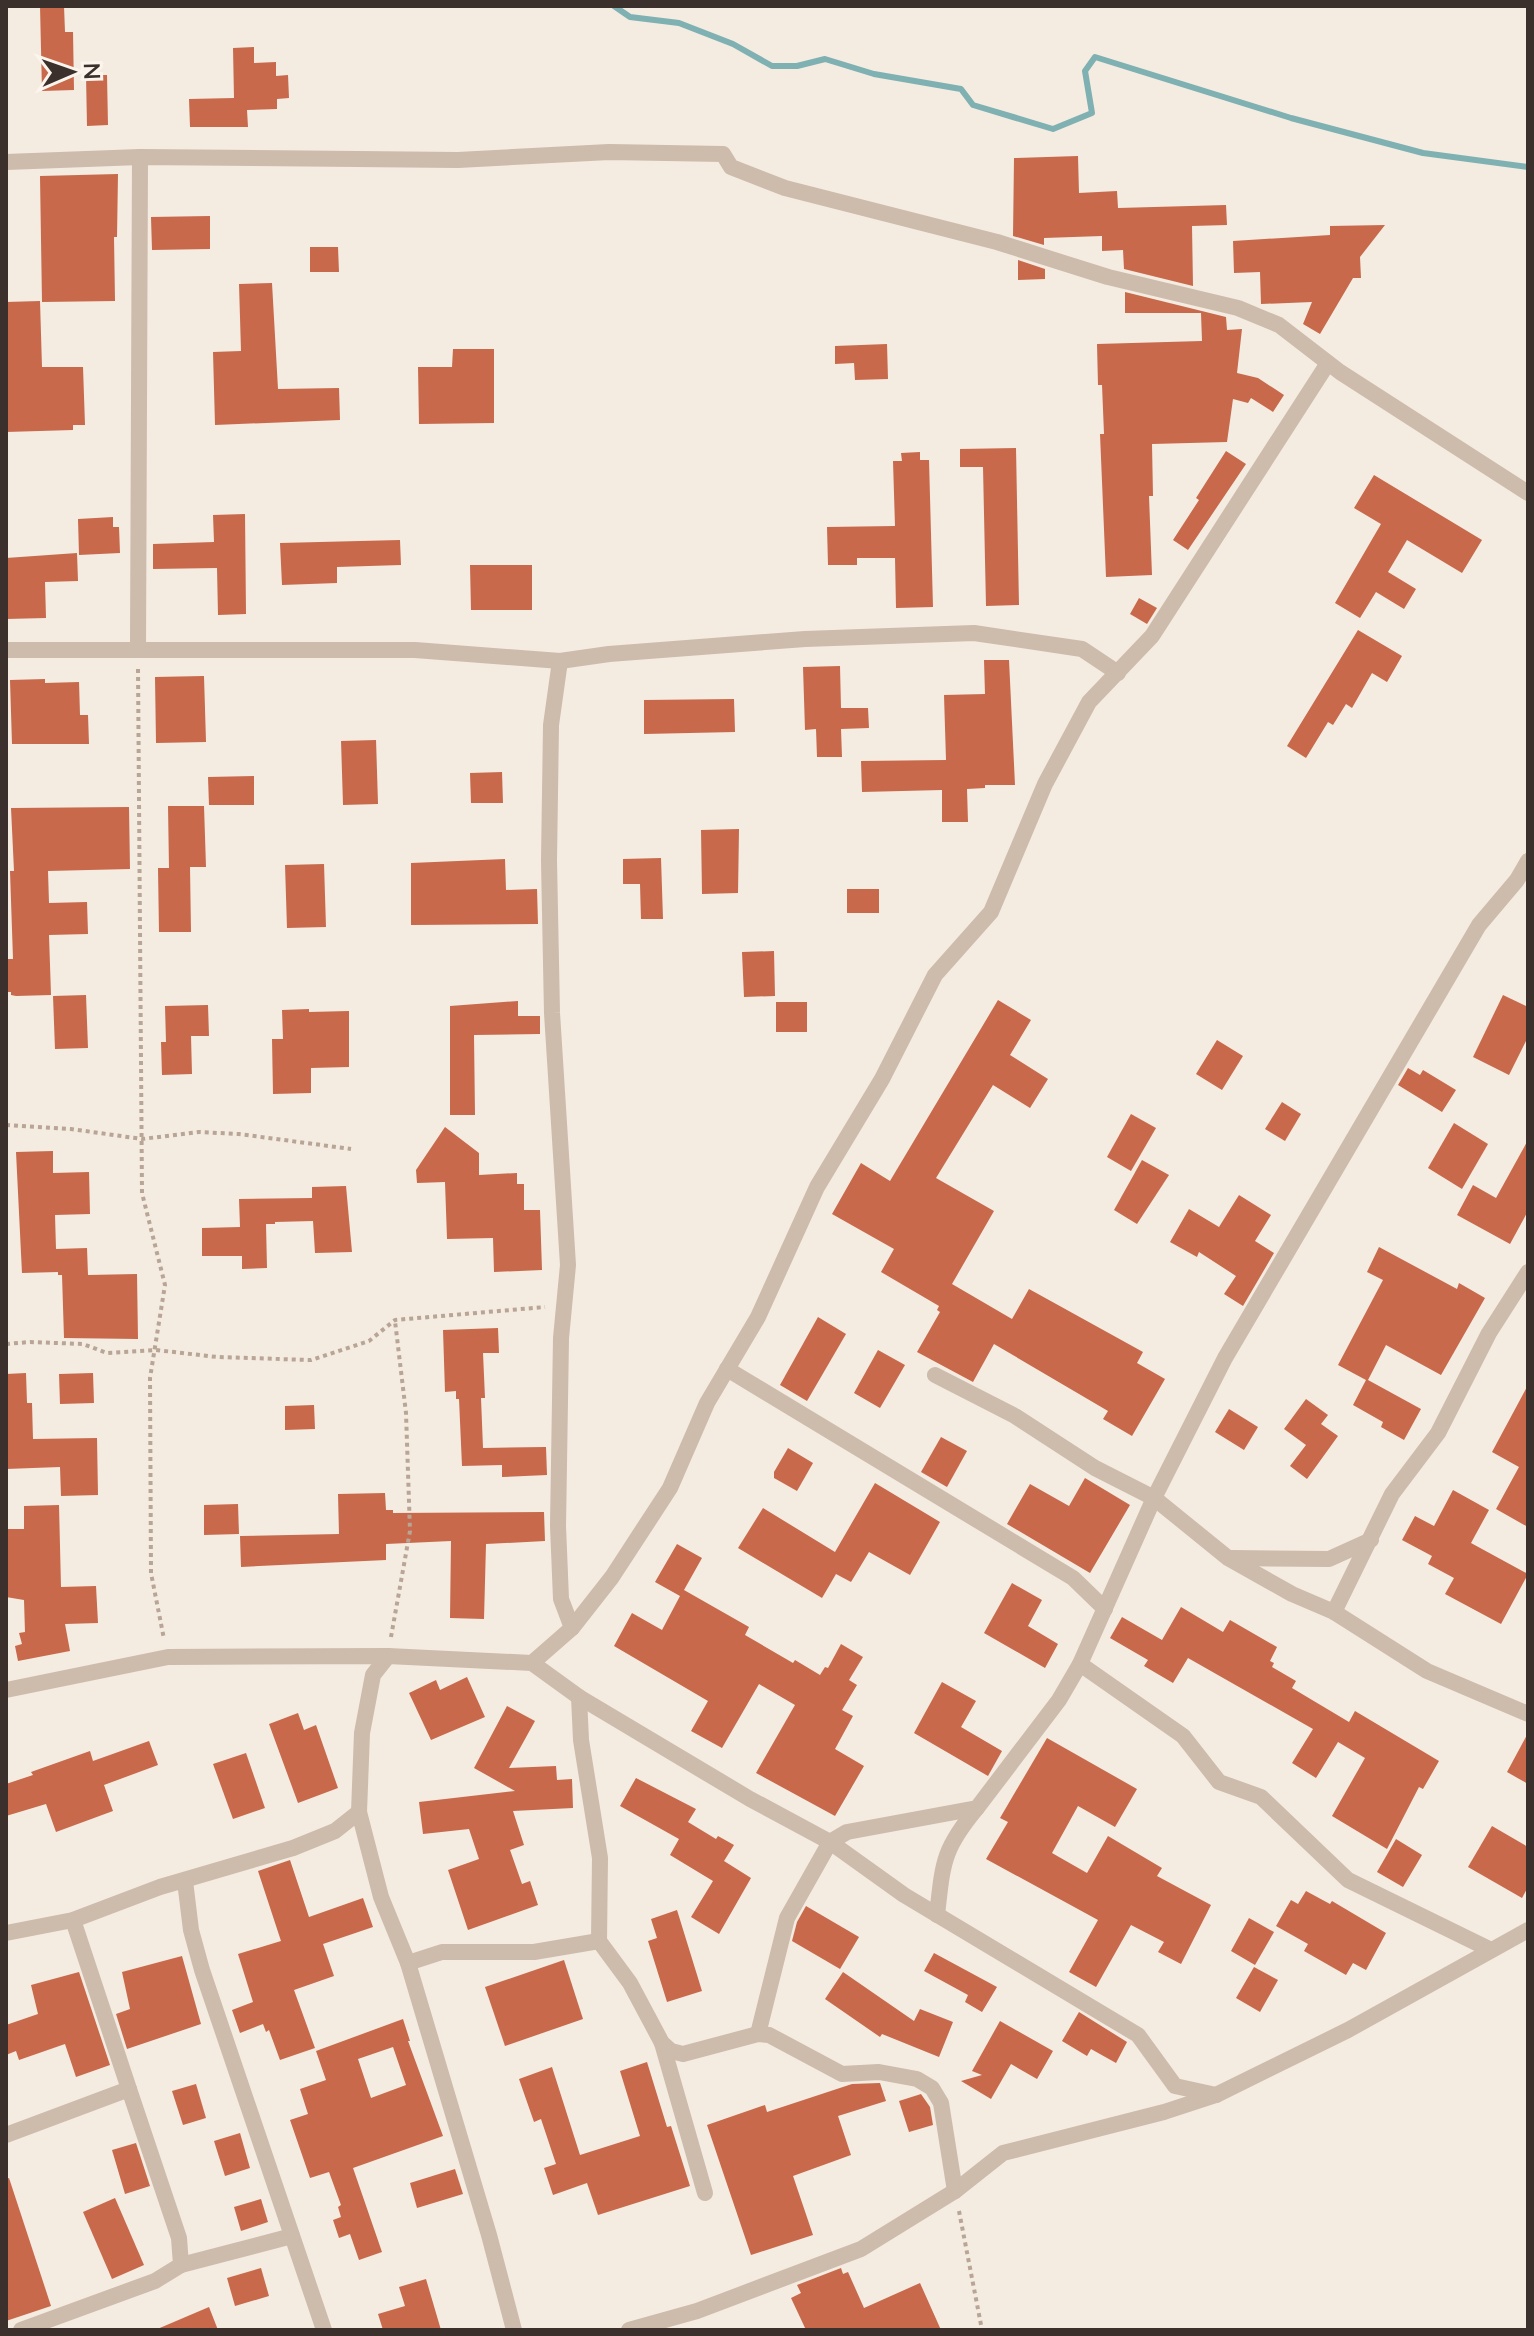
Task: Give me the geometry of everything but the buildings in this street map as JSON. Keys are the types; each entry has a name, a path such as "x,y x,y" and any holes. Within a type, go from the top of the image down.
{"street":[{"path":"6,162 140,157 458,160 609,152 723,154 731,167 785,188 997,242 1108,277 1238,308 1279,325 1328,363 1528,493"},
{"path":"138,648 140,157"},
{"path":"532,1663 572,1628 612,1577 670,1488 707,1403 758,1317 817,1187 882,1079 935,975 991,912 1045,784 1089,702 1152,636 1328,363"},
{"path":"6,650 415,650 560,661 609,654 805,639 974,633 1082,649 1118,673"},
{"path":"560,661 551,725 549,861 552,1013 568,1265 561,1338 558,1526 561,1599 572,1628"},
{"path":"937,1915 946,1852 959,1829 1059,1700 1080,1664 1154,1498 1233,1344 1479,925 1517,880 1528,861"},
{"path":"1334,1612 1392,1494 1438,1433 1489,1333 1528,1272"},
{"path":"727,1369 1073,1578 1105,1609"},
{"path":"935,1375 1015,1416 1095,1468 1154,1498 1228,1558 1292,1594 1334,1612 1427,1671 1528,1714"},
{"path":"1228,1558 1329,1559 1371,1540"},
{"path":"388,1656 373,1675 362,1733 359,1812 381,1897 408,1963 514,2330"},
{"path":"6,1690 168,1657 388,1656 532,1663 579,1697 750,1799 830,1842 904,1895 1138,2035 1175,2086 1216,2095"},
{"path":"1080,1664 1183,1736 1219,1782 1261,1797 1348,1880 1491,1950"},
{"path":"579,1697 581,1740 600,1858 599,1941 630,1983 662,2043 705,2193"},
{"path":"758,2034 787,1918 830,1842 847,1832 977,1808"},
{"path":"6,1933 73,1920 160,1887 307,1842 335,1831 359,1812"},
{"path":"185,1881 191,1930 202,1970 324,2330"},
{"path":"73,1920 179,2238 181,2265"},
{"path":"629,2330 697,2311 861,2249 955,2191 1003,2153 1164,2112 1216,2095 1348,2030 1528,1930"},
{"path":"408,1963 442,1952 534,1952 599,1941"},
{"path":"662,2043 671,2051 683,2054 758,2034 769,2035 842,2074 879,2072 917,2079 932,2088 941,2103 955,2191"},
{"path":"6,2135 129,2089"},
{"path":"21,2330 155,2281 181,2265 292,2236"}],"path":[{"path":"138,648 142,1193 165,1285 150,1378 151,1573 168,1657"},
{"path":"6,1125 71,1129 142,1139 199,1132 239,1134 351,1149"},
{"path":"6,1344 83,1344 107,1353 156,1350 217,1357 311,1360 369,1341 395,1320 512,1308 564,1307"},
{"path":"388,1656 410,1531 406,1413 395,1320"},
{"path":"955,2191 982,2330"}],"waterway":[{"path":"614,6 630,17 679,23 733,44 772,66 797,66 825,59 874,74 961,89 973,105 1053,129 1092,113 1085,71 1095,57 1291,118 1423,153 1528,167"}]}
